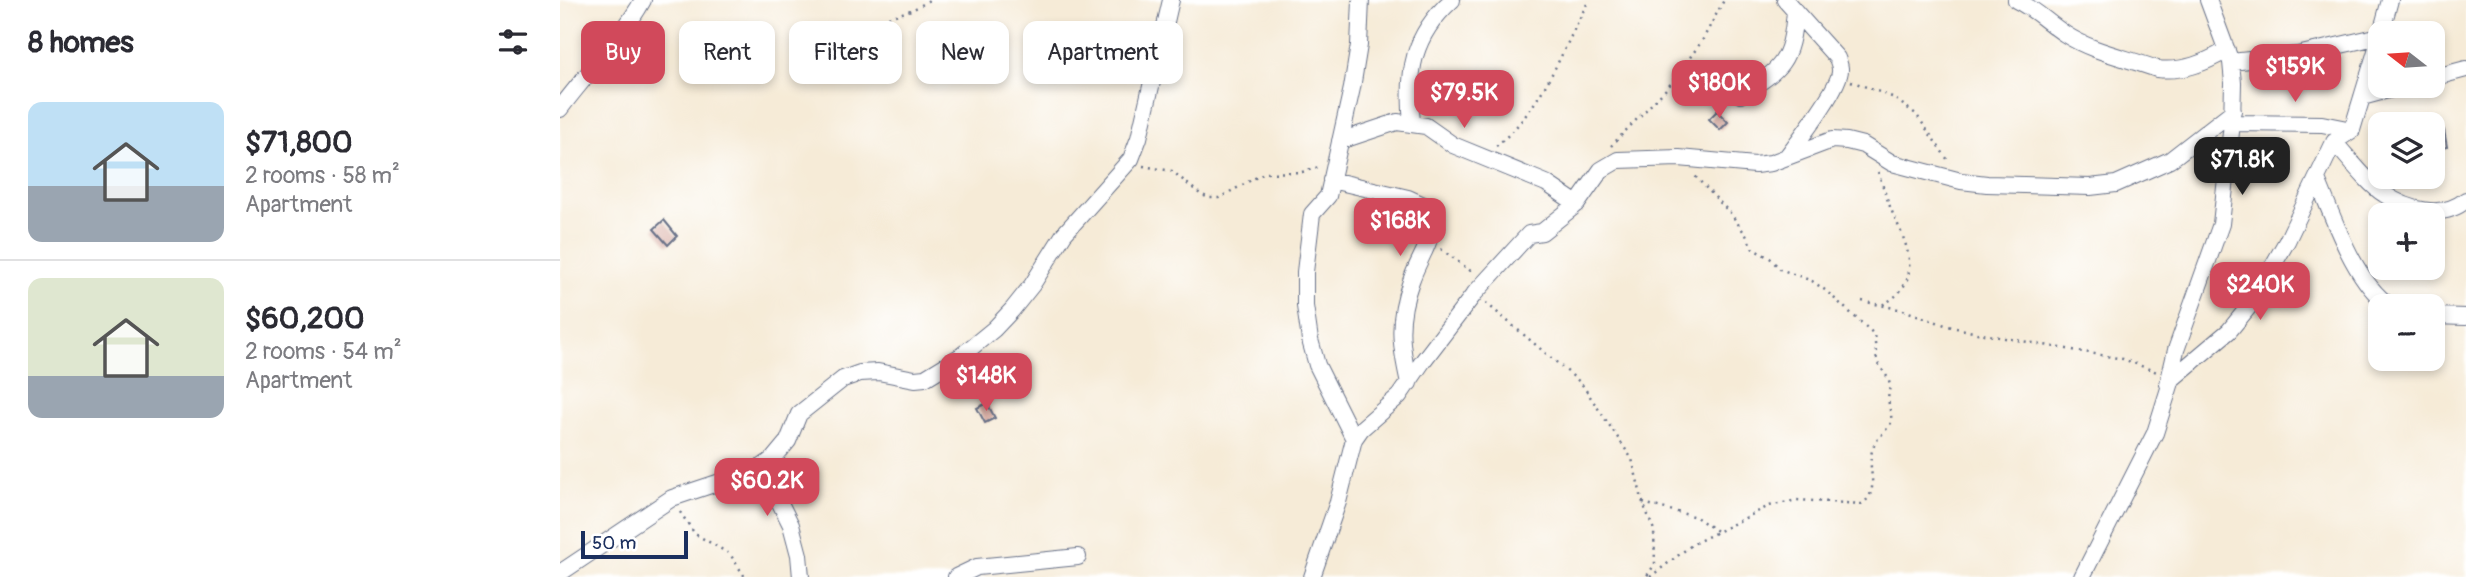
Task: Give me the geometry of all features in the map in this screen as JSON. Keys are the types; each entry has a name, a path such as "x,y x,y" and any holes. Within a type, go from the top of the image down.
{"street":[{"path":"560,109 608,51 643,0"},
{"path":"560,573 672,498 762,467 773,459 788,441 799,414 842,379 860,373 878,372 915,379 925,378 961,356 994,329 1032,285 1064,234 1131,159 1139,138 1171,0"},
{"path":"1354,439 1317,365 1305,306 1306,254 1312,214 1328,196 1359,45 1361,0"},
{"path":"1412,123 1409,94 1420,38 1452,0"},
{"path":"2016,0 2040,13 2065,35 2157,69 2186,68 2229,56 2297,55 2368,39"},
{"path":"2082,577 2155,433 2176,350 2221,224 2233,117 2229,56 2208,0"},
{"path":"2384,21 2390,0"},
{"path":"1786,158 1838,80 1841,70 1837,58 1790,5"},
{"path":"1740,95 1766,78 1783,62 1789,52 1792,39 1790,5"},
{"path":"2445,76 2464,74"},
{"path":"2168,386 2172,379 2229,331 2251,304 2287,241 2334,142 2352,130 2368,77"},
{"path":"2362,97 2368,95"},
{"path":"1312,577 1338,502 1354,439 1371,420 1394,402 1475,293 1529,234 1542,232 1577,204 1604,168 1613,162 1633,158 1679,158 1755,165 1771,163 1832,140 1847,141 1892,163 1961,181 2090,187 2116,184 2170,160 2233,117 2352,130"},
{"path":"1340,141 1397,122 1426,126 1453,145 1546,183 1577,204"},
{"path":"2334,142 2382,194 2407,205 2424,211 2441,211 2466,200"},
{"path":"2317,179 2347,247 2376,294"},
{"path":"1331,180 1424,204 1432,209 1433,229 1430,241 1410,283 1399,334 1409,383"},
{"path":"2445,316 2466,317"},
{"path":"773,459 778,499 791,525 799,555 801,577"},
{"path":"956,577 977,566 1078,557"}],"path":[{"path":"880,21 918,8 929,0"},
{"path":"1482,158 1507,137 1535,104 1589,0"},
{"path":"1604,168 1610,148 1669,86 1702,41 1724,0"},
{"path":"1838,80 1857,82 1877,90 1916,114 1961,181"},
{"path":"1870,150 1893,214 1904,235 1909,265 1904,288 1899,295 1882,305"},
{"path":"1648,577 1693,544 1769,506 1797,500 1862,504 1870,498 1874,489 1869,465 1872,449 1892,421 1888,399 1890,385 1877,362 1874,334 1818,285 1780,269 1770,258 1755,251 1731,214 1679,158"},
{"path":"1131,159 1144,167 1172,171 1209,198 1219,198 1264,173 1302,172 1335,161"},
{"path":"1430,241 1478,276 1492,276"},
{"path":"1475,293 1581,383 1632,459 1643,503 1654,530 1655,564 1648,577"},
{"path":"1862,301 1977,333 2123,359 2168,386"},
{"path":"672,498 695,534 730,554 744,577"},
{"path":"1643,503 1696,517 1719,532"}],"building":[{"path":"1717,111 1728,122 1720,130 1709,119"},
{"path":"664,220 677,236 668,245 654,229"},
{"path":"987,403 995,418 985,423 977,408"}]}
